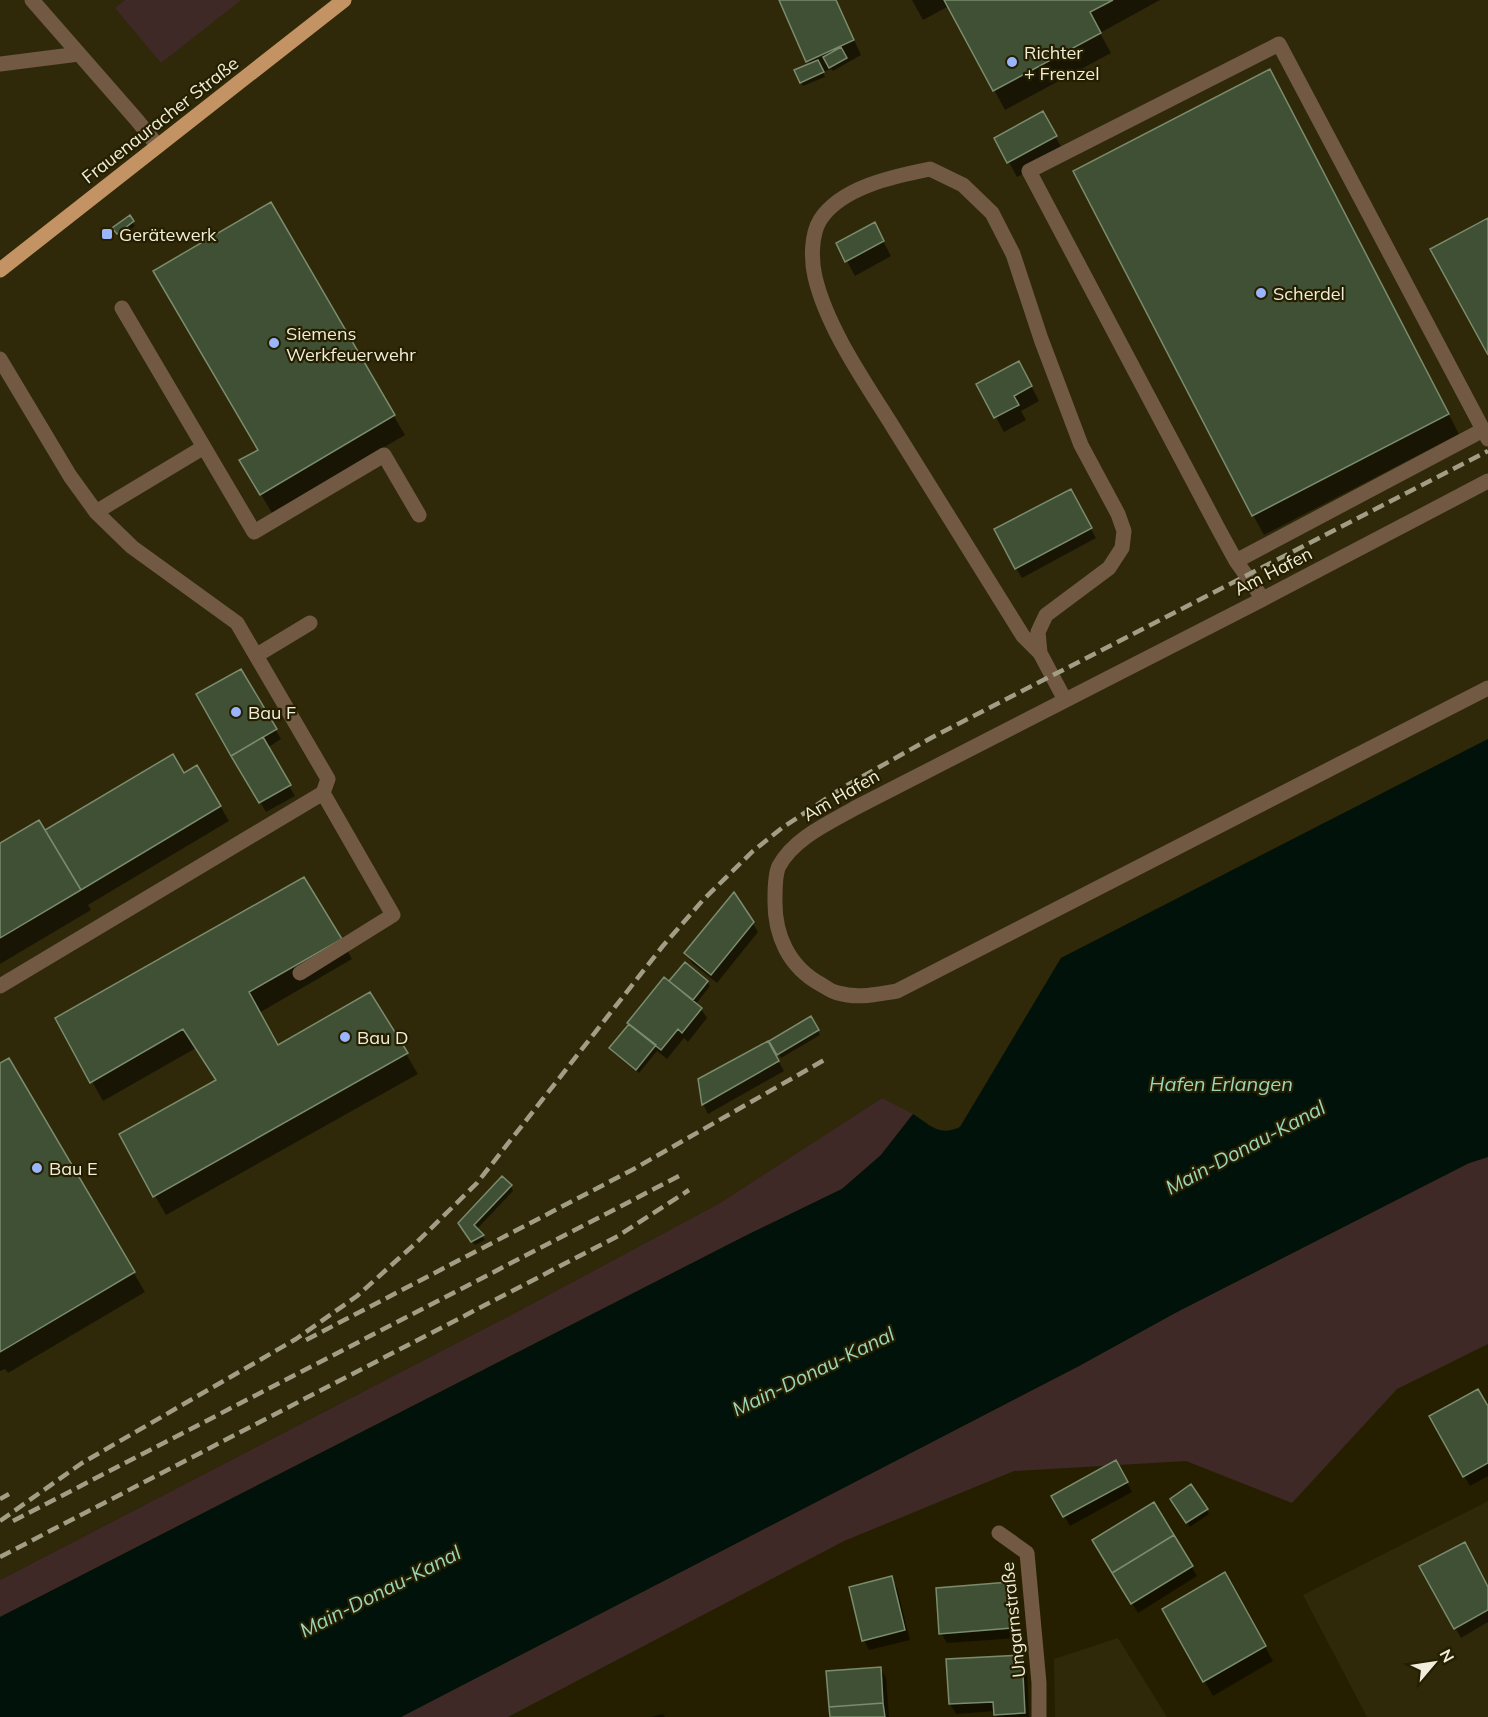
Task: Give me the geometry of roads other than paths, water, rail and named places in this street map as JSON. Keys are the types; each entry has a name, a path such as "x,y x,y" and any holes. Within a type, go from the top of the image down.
{"main road":[{"name":"Frauenauracher Straße","path":"0,270 344,0"}],"street":[{"path":"32,0 158,146"},
{"path":"1236,561 1486,435 1280,44 1029,171 1236,561 1263,599"},
{"path":"0,64 79,54"},
{"path":"1040,654 1038,632 1046,615 1109,568 1122,548 1124,531 1118,514 1082,445 1041,339 1013,254 992,213 963,186 930,169 868,185 837,203 820,220 812,247 814,276 825,307 854,364 1023,636 1040,654 1065,700"},
{"path":"122,308 254,532 384,455 419,515"},
{"path":"0,359 70,476 96,512 132,547 237,623 328,779 322,792 0,986"},
{"path":"96,512 204,447"},
{"name":"Am Hafen","path":"1488,481 1263,599 855,807 812,833 779,867 775,891 775,918 780,941 794,963 809,978 836,993 862,997 897,991 1488,688"},
{"path":"257,655 310,623"},
{"path":"300,973 393,915 322,792"},
{"name":"Ungarnstraße","path":"999,1533 1027,1553 1039,1683 1039,1717"}],"water":[{"path":"1488,739 1488,1157 1469,1163 1175,1313 1079,1366 401,1717 0,1717 0,1617 747,1235 842,1189 881,1155 913,1114 940,1130 953,1130 960,1127 1061,958"}],"railway":[{"path":"0,1521 82,1463 296,1339 357,1296 416,1243 477,1183 662,947 703,900 753,851 782,828 842,788 931,738 1488,451"},
{"path":"306,1340 632,1170 826,1059"},
{"path":"13,1521 681,1175"},
{"path":"0,1557 618,1236 689,1190"},
{"path":"0,1499 9,1494"}],"place":[{"name":"Richter + Frenzel","path":"1012,62"},
{"name":"Gerätewerk","path":"107,234"},
{"name":"Scherdel","path":"1261,293"},
{"name":"Siemens Werkfeuerwehr","path":"274,343"},
{"name":"Bau F","path":"236,712"},
{"name":"Bau D","path":"345,1037"},
{"name":"Bau E","path":"37,1168"}],"water label":[{"name":"Hafen Erlangen","path":"1221,1083"},
{"name":"Main-Donau-Kanal","path":"1245,1147"},
{"name":"Main-Donau-Kanal","path":"813,1371"},
{"name":"Main-Donau-Kanal","path":"380,1591"}]}
